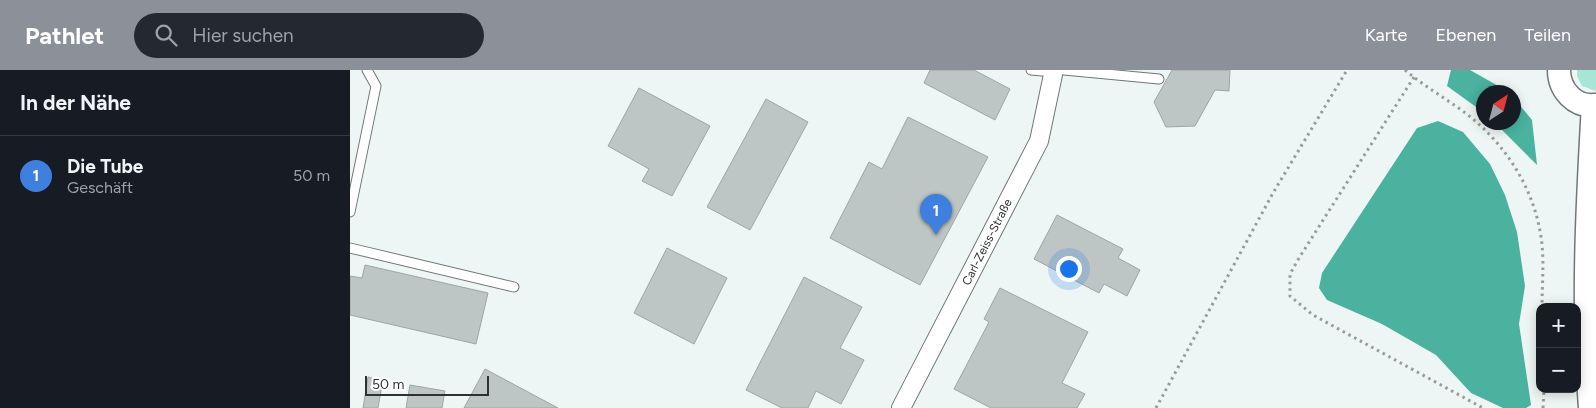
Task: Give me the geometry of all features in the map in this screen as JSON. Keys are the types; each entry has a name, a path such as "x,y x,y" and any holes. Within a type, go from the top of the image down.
{"street":[{"path":"1559,70 1560,82 1565,92 1572,99 1594,105 1586,226 1585,342 1590,408"},
{"name":"Carl-Zeiss-Straße","path":"901,408 1039,140 1057,71"}],"lane":[{"path":"350,212 376,86 367,70"},
{"path":"1032,70 1159,79"},
{"path":"350,248 514,287"}],"path":[{"path":"1156,408 1273,193 1347,70"},
{"path":"1405,70 1473,120 1520,173 1534,205 1541,232 1542,303"},
{"path":"1414,78 1298,258 1290,274 1290,296 1313,315 1483,408"},
{"path":"1543,408 1544,393"}],"shaded area":[{"path":"1451,70 1470,70 1497,85 1476,85 1476,107 1447,86"},
{"path":"1577,70 1596,70 1596,91 1582,86 1577,76"},
{"path":"1521,107 1532,120 1537,165 1502,130 1521,130"},
{"path":"1438,121 1463,132 1490,164 1505,195 1517,232 1525,286 1519,324 1531,405 1526,408 1503,408 1471,393 1436,355 1382,324 1327,300 1319,288 1322,273 1417,128"}],"building":[{"path":"930,70 974,70 1010,89 995,120 924,83"},
{"path":"1172,70 1230,70 1229,91 1215,90 1195,126 1166,127 1154,102"},
{"path":"639,88 710,126 672,196 642,181 649,169 608,146"},
{"path":"766,99 808,122 750,230 707,207"},
{"path":"908,117 988,157 920,285 830,238 869,162 882,169"},
{"path":"1057,215 1123,249 1118,258 1140,270 1127,296 1104,284 1099,293 1034,259"},
{"path":"667,248 727,278 694,344 634,313"},
{"path":"365,265 488,293 476,344 350,315 350,276 362,278"},
{"path":"804,277 862,307 840,348 864,360 841,404 816,391 808,408 782,408 746,390"},
{"path":"1000,288 1088,332 1062,383 1085,394 1077,408 991,408 954,389 989,322 984,319"},
{"path":"485,369 558,408 464,408"},
{"path":"368,377 383,380 378,408 363,408"},
{"path":"410,385 445,391 442,408 406,408"}],"place":[{"name":"Die Tube","path":"936,235"}]}
